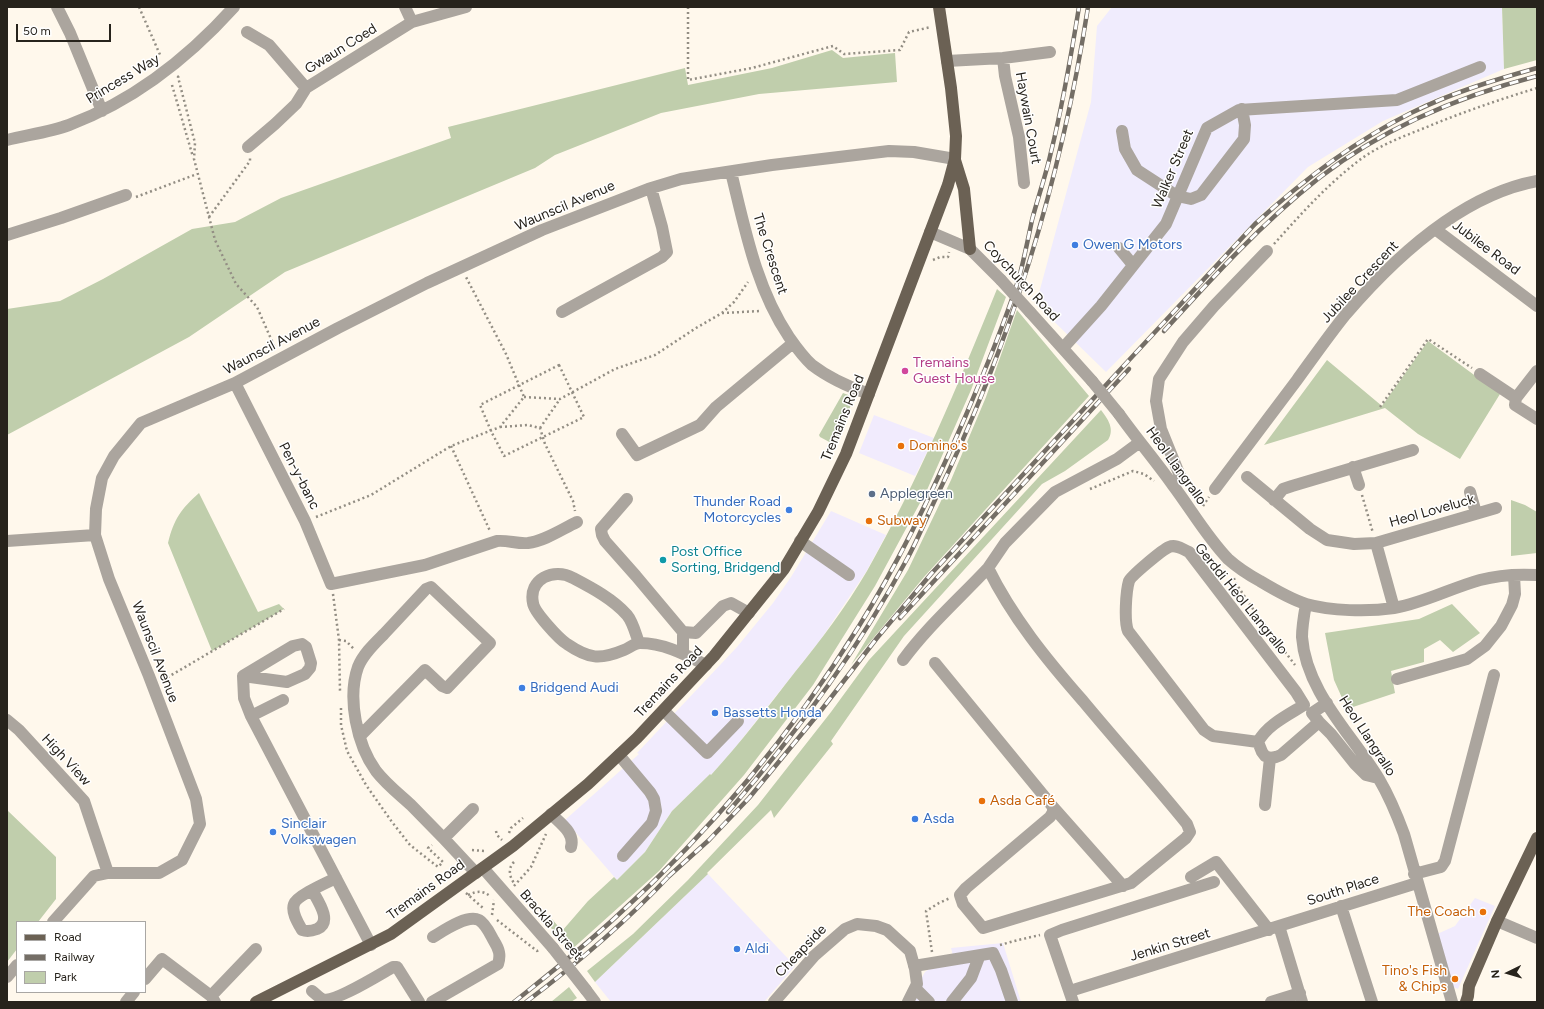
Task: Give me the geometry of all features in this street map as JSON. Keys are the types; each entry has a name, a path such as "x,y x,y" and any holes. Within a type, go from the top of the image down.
{"main road":[{"path":"930,232 948,185 955,159 956,136 939,7"},
{"path":"955,159 964,189 970,248"},
{"name":"Tremains Road","path":"256,1002 391,934 480,871 513,846 588,784 664,711 706,665 784,569 818,512 846,454 930,232"},
{"path":"1466,1002 1469,986 1497,921 1537,838"},
{"path":"1458,1002 1462,992 1469,986"}],"street":[{"path":"57,7 70,33 102,111"},
{"name":"Princess Way","path":"7,140 68,126 102,111 170,68 211,32 234,7"},
{"path":"405,7 412,22"},
{"name":"Gwaun Coed","path":"250,145 296,104 306,88 412,22 466,7"},
{"name":"Gwaun Coed","path":"247,32 268,45 306,88"},
{"name":"Haywain Court","path":"947,61 1003,58 1050,52"},
{"name":"Haywain Court","path":"1003,58 1005,76 1019,137 1024,183"},
{"name":"Walker Street","path":"1063,348 1101,306 1166,224 1207,128 1239,110 1397,100 1480,67"},
{"path":"1122,131 1125,149 1137,170 1177,196 1191,199 1201,195 1244,139 1245,125 1242,110"},
{"name":"Waunscil Avenue","path":"54,921 94,876 108,873 159,873 182,860 200,824 196,800 110,579 95,535 96,509 102,478 114,456 141,423 235,383 427,283 542,230 651,188 681,179 772,165 889,152 914,152 955,159"},
{"name":"The Crescent","path":"731,172 756,269 773,310 798,350 812,365 849,387 869,394"},
{"name":"Jubilee Crescent","path":"1213,492 1346,314 1395,262 1435,229 1478,201 1520,184 1537,181"},
{"path":"562,312 662,257 667,252 664,233 651,188"},
{"path":"7,235 126,195"},
{"name":"Jubilee Road","path":"1435,229 1537,306"},
{"name":"Coychurch Road","path":"930,232 970,248 1063,348 1119,414"},
{"path":"1119,248 1134,265"},
{"path":"1173,485 1180,476 1161,429 1156,401 1158,380 1182,342 1267,251"},
{"path":"622,434 637,455 700,425 716,407 794,343"},
{"path":"1537,371 1516,398 1515,405 1537,419"},
{"path":"1480,374 1516,398"},
{"name":"Pen-y-banc","path":"235,383 305,521 331,584 425,565 495,542"},
{"name":"Heol Llangrallo","path":"1119,414 1173,485 1209,538 1239,569 1282,594 1306,604 1319,607 1367,610 1394,608 1418,602 1480,580 1514,575 1537,575"},
{"path":"902,660 934,621 963,595 988,568 1005,543 1055,492 1117,459 1140,442"},
{"path":"1274,500 1283,489 1413,450"},
{"path":"1353,468 1359,485"},
{"name":"Heol Loveluck","path":"1247,477 1310,529 1327,540 1354,544 1376,542 1496,508"},
{"path":"1470,492 1476,513"},
{"path":"627,499 601,529 602,535 605,541 683,632 683,654"},
{"path":"495,542 505,540 528,543 544,538 577,522"},
{"path":"7,541 95,535"},
{"path":"800,541 849,575"},
{"name":"Heol Loveluck","path":"1376,542 1394,608"},
{"name":"Gerddi Heol Llangrallo","path":"1258,742 1208,734 1128,631 1125,618 1129,582 1136,573 1169,547 1178,546 1189,552 1312,713 1366,775 1378,778"},
{"path":"988,568 996,585 1013,612 1052,666 1178,813 1189,828 1190,832 1186,838 1132,883 983,928 963,904 960,895 966,888 1050,817 1053,812 1053,806"},
{"path":"639,643 628,616 608,598 571,576 563,574 545,576 537,582 532,591 533,604 541,617 566,643 583,653 599,658 611,655 639,643 667,648 706,665"},
{"path":"1397,679 1467,659 1485,646 1501,626 1512,605 1515,594 1514,575"},
{"name":"Brackla Street","path":"360,736 425,670 442,686 447,688 490,643 431,587 426,589 366,653 358,666 353,694 355,702 354,718 360,736 368,757 376,771 386,783 480,871 553,948 595,1002"},
{"path":"683,632 696,633 723,606 731,603 749,613"},
{"name":"Heol Llangrallo","path":"1306,604 1302,626 1302,637 1309,668 1327,703 1378,778 1396,813 1404,834 1415,878"},
{"path":"302,644 306,647 311,662 310,668 305,674 287,682 243,676 283,651 293,646 302,644"},
{"path":"934,663 1053,806 1123,886"},
{"name":"South Place","path":"1274,928 1341,906 1441,867 1445,861 1494,675"},
{"path":"243,676 244,698 251,716 371,944"},
{"path":"251,716 283,700"},
{"path":"1270,758 1262,752 1258,742 1261,735 1267,730 1312,713 1327,703"},
{"path":"664,711 707,753 738,721"},
{"path":"1270,758 1281,755 1312,713"},
{"name":"High View","path":"7,720 84,801 108,873"},
{"path":"619,755 650,792 654,799 656,811 652,823 623,856"},
{"path":"1265,805 1270,758"},
{"path":"444,838 473,809"},
{"path":"551,814 570,833 573,841 572,848"},
{"path":"1191,877 1216,862 1274,928 1301,997 1271,1002"},
{"path":"312,890 336,878"},
{"path":"1415,878 1452,1002"},
{"path":"1072,997 1044,933 1062,930 1214,882"},
{"path":"1341,906 1372,1002"},
{"path":"432,1002 498,964 500,958 499,949 484,925 478,920 470,919 459,922 433,937"},
{"path":"1497,921 1537,938"},
{"name":"Cheapside","path":"774,1002 814,956 845,929 857,924 876,926 887,930 910,951 917,984 908,1002"},
{"name":"Jenkin Street","path":"1072,997 1274,928"},
{"path":"146,978 162,959 213,999 256,949"},
{"path":"914,966 993,953 1001,970 1012,1002"},
{"path":"952,1002 971,978 979,956"},
{"path":"7,978 16,967"},
{"path":"305,978 314,996 322,999 329,999 361,986 393,967 398,967 419,1002"},
{"path":"915,988 929,1002"},
{"path":"126,1002 133,993"}],"path":[{"path":"138,7 161,57"},
{"path":"688,7 688,80 752,68 833,46 844,54 900,50 909,32 935,26"},
{"path":"183,72 178,77 195,144 194,160"},
{"path":"172,85 215,240 236,284 257,307 280,359"},
{"path":"1267,251 1309,205 1358,162 1392,141 1462,112 1537,88"},
{"path":"209,218 250,161 250,145"},
{"path":"126,195 138,198 197,174"},
{"path":"461,268 506,354 524,398"},
{"path":"540,428 560,399 615,369 655,355 696,328 722,314 734,302 756,269"},
{"path":"722,314 773,310"},
{"path":"1380,407 1428,339 1480,374"},
{"path":"559,365 572,392 584,417 504,456 490,430 480,405 559,365"},
{"path":"524,398 560,399"},
{"path":"500,427 524,398"},
{"path":"305,521 371,495 451,446 490,430 500,427 528,425 540,428"},
{"path":"540,428 543,438 573,501 577,522"},
{"path":"451,446 495,542"},
{"path":"1359,485 1376,542"},
{"path":"1203,506 1213,492"},
{"path":"1233,578 1234,582 1257,615 1294,665 1302,669 1309,668"},
{"path":"152,686 284,609"},
{"path":"339,640 346,641 355,650"},
{"path":"496,831 497,835 502,841"},
{"path":"514,861 510,868 510,873 511,879 515,885 531,867 546,834 541,839"},
{"path":"468,849 475,851 488,850"},
{"path":"468,895 480,891 486,893 495,900 491,915"},
{"path":"930,937 926,911 939,903 960,895"},
{"path":"993,953 994,947 1044,933"}],"shaded area":[{"path":"1112,7 1502,7 1504,69 1383,121 1308,167 1106,372 1036,304 1091,102 1097,26"},
{"path":"874,415 934,438 915,476 859,453"},
{"path":"831,511 886,535 866,572 821,639 734,749 711,775 710,774 672,811 645,852 617,880 565,820 639,754 637,753 737,647 773,603 791,577"},
{"path":"708,874 795,966 764,1002 611,1002 595,982"},
{"path":"1475,898 1495,906 1458,989 1451,986 1435,935 1455,926"},
{"path":"1003,943 1021,1002 908,1002 925,972 934,966 955,964 951,948"}],"green space":[{"path":"1502,7 1537,7 1537,60 1504,69"},
{"path":"832,50 843,58 895,53 897,82 759,94 661,113 555,155 535,168 285,272 189,337 7,435 7,309 60,301 103,279 192,229 235,222 281,198 451,138 448,127 685,68 688,85 772,68"},
{"path":"997,289 1006,297 971,390 927,490 875,586 813,685 744,775 659,871 570,951 547,923 552,919 562,931 588,901 614,877 617,880 645,852 672,811 710,774 711,775 733,750 814,648 851,597 886,537 920,468 952,397"},
{"path":"1017,310 1089,396 924,577 851,665 908,570 951,480 986,397"},
{"path":"1428,341 1500,394 1460,459 1418,434 1385,408 1264,445 1327,360 1382,406"},
{"path":"843,393 851,396 852,402 835,445 819,435"},
{"path":"1101,410 1111,428 1108,440 1065,471 1042,484 904,636 831,741 833,744 774,818 771,810 707,873 708,874 595,982 587,971 633,934 688,880 758,805 831,712 869,660"},
{"path":"199,493 258,612 279,604 284,609 212,651 168,543 179,515 187,504"},
{"path":"1511,500 1525,505 1537,512 1537,553 1511,556"},
{"path":"1452,604 1480,633 1453,652 1440,640 1424,649 1424,662 1391,671 1395,693 1347,709 1334,680 1325,633 1419,619"},
{"path":"7,810 56,857 56,899 39,921 16,921 16,950 7,962"},
{"path":"569,987 577,998 571,1002 551,1002"}],"railway":[{"path":"514,1002 580,949 618,915 652,883 718,815 749,779 807,704 859,626 889,575 930,496 966,415 1001,330 1013,296 1019,278 1032,220 1047,169 1055,134 1079,7"},
{"path":"728,812 802,722 868,626 911,552 962,443 987,382 1009,322 1030,260 1048,198 1077,72 1088,7"},
{"path":"668,877 709,840 749,798 819,713 877,638 931,574 1255,224 1329,163 1390,124 1426,106 1457,93 1537,68"},
{"path":"1164,331 1258,232 1298,195 1344,160 1369,144 1423,116 1479,93 1537,76"},
{"path":"900,618 1129,369"},
{"path":"526,1002 602,941 671,874"}],"place":[{"name":"Owen G Motors","path":"1075,245"},
{"name":"Tremains Guest House","path":"905,371"},
{"name":"Domino's","path":"901,446"},
{"name":"Applegreen","path":"872,494"},
{"name":"Thunder Road Motorcycles","path":"789,510"},
{"name":"Subway","path":"869,521"},
{"name":"Post Office Sorting, Bridgend","path":"663,560"},
{"name":"Bridgend Audi","path":"522,688"},
{"name":"Bassetts Honda","path":"715,713"},
{"name":"Asda Café","path":"982,801"},
{"name":"Asda","path":"915,819"},
{"name":"Sinclair Volkswagen","path":"273,832"},
{"name":"The Coach","path":"1483,912"},
{"name":"Aldi","path":"737,949"},
{"name":"Tino's Fish & Chips","path":"1455,979"}]}
